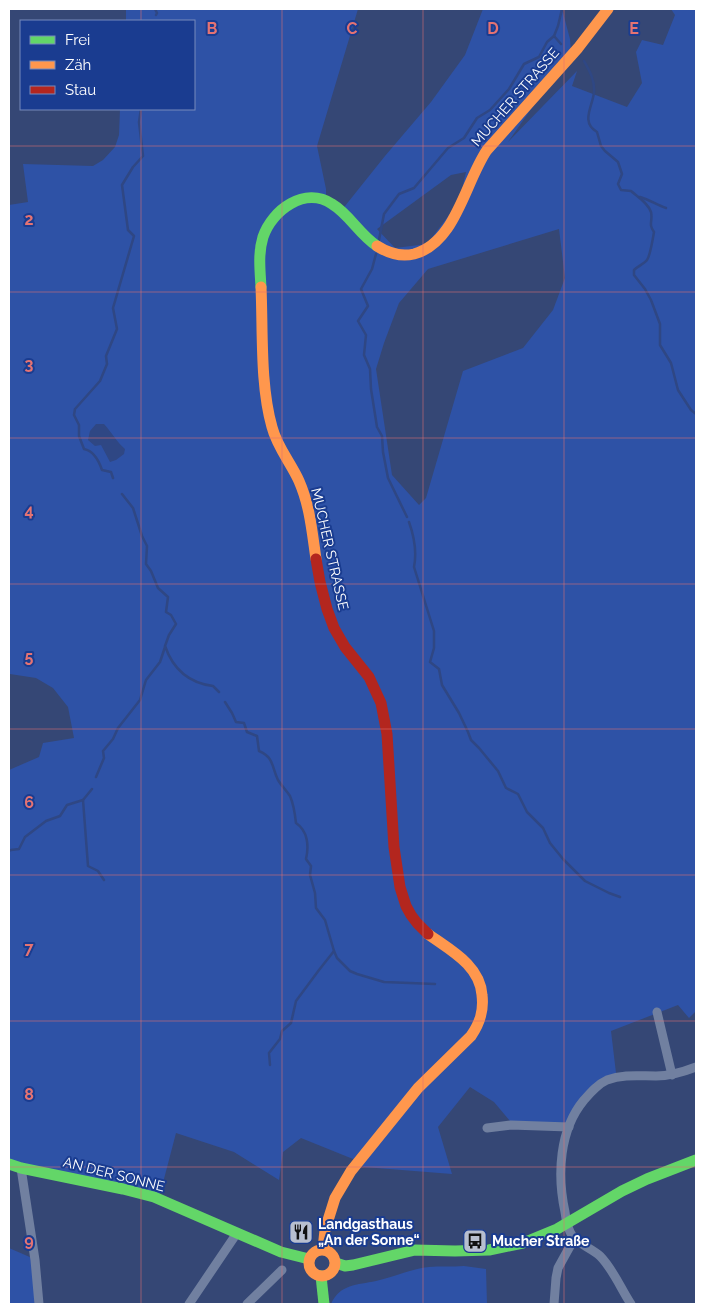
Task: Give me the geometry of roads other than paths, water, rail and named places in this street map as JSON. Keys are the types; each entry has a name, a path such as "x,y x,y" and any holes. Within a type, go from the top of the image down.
{"main road":[{"name":"MUCHER STRASSE","path":"323,1249 329,1212 349,1173 415,1091 432,1073 462,1047 472,1035 482,1013 483,995 478,978 470,966 460,956 416,923 401,894 394,848 387,734 381,703 369,677 345,647 334,628 320,582 310,511 298,479 272,428 266,398 264,366 260,257 263,239 276,213 286,205 300,199 319,198 335,205 367,239 379,248 393,254 403,255 420,252 428,248 447,230 476,168 490,146 577,49 608,9"},
{"path":"336,1263 346,1266 354,1265 415,1250 490,1250 523,1243 567,1223 646,1179 696,1160"},
{"name":"AN DER SONNE","path":"9,1164 154,1197 281,1252 309,1259"},
{"path":"323,1249 333,1254 336,1263 333,1271 328,1275 321,1276 310,1269 309,1259 314,1252 323,1249"},
{"path":"321,1276 324,1304"}],"street":[{"path":"656,1012 672,1074"},
{"path":"630,1304 606,1262 591,1248 574,1239 567,1223 562,1198 561,1171 565,1138 581,1104 603,1082 622,1076 672,1074 696,1067"},
{"path":"487,1128 511,1125 569,1127"},
{"path":"21,1168 35,1260 39,1304"},
{"path":"189,1304 237,1232"},
{"path":"554,1304 558,1268 574,1239"},
{"path":"247,1304 282,1270"}],"waterway":[{"path":"155,9 156,15"},
{"path":"379,240 384,214 399,194 414,188 448,148 464,138 477,118 490,110 509,89 524,64 539,57 547,42 554,36 562,9"},
{"path":"554,36 561,44"},
{"path":"584,61 594,83 588,119 589,124 597,132 601,146 618,162 622,174 618,184 621,190 631,191 645,203 651,212 651,225 654,232 650,251 647,260 634,270 634,275 651,300 660,324 660,345 671,363 678,390 691,410 696,414"},
{"path":"113,478 111,472 102,470 93,454 84,449 79,436 79,425 74,415 75,409 100,381 107,364 106,356 117,329 113,308 134,236 128,230 122,185 133,167 143,156 139,122 141,110"},
{"path":"640,197 666,208"},
{"path":"376,254 372,269 361,289 368,306 358,321 366,335 364,355 370,369 377,427 382,436 388,478 407,517"},
{"path":"122,494 133,508 147,546 146,564 158,588 168,597 166,612 171,615 176,624 165,646 168,654 172,662 183,674 196,682 213,686 219,692"},
{"path":"409,522 414,544 414,567 434,631 434,648 430,662 439,669 442,685 459,713 471,740 498,771 506,788 518,794 527,812 543,828 550,843 563,859 585,881 620,897"},
{"path":"96,777 104,758 103,751 140,700 146,680 160,662 165,647"},
{"path":"225,702 236,722 244,723 247,732 257,736 259,751 264,753 270,760 278,780 290,796 296,823 303,830 307,839 306,859 311,866 310,875 315,893 316,908 325,920 334,951 296,1001 291,1023 282,1031 280,1039 269,1053 270,1065"},
{"path":"92,789 83,800 88,866 98,871 104,880"},
{"path":"9,851 19,849 25,837 46,821 60,816 67,805 83,800"},
{"path":"334,951 337,958 350,971 357,974 384,982 435,984"}],"place":[{"name":"Landgasthaus „An der Sonne“","path":"301,1232"},
{"name":"Mucher Straße","path":"475,1241"}]}
